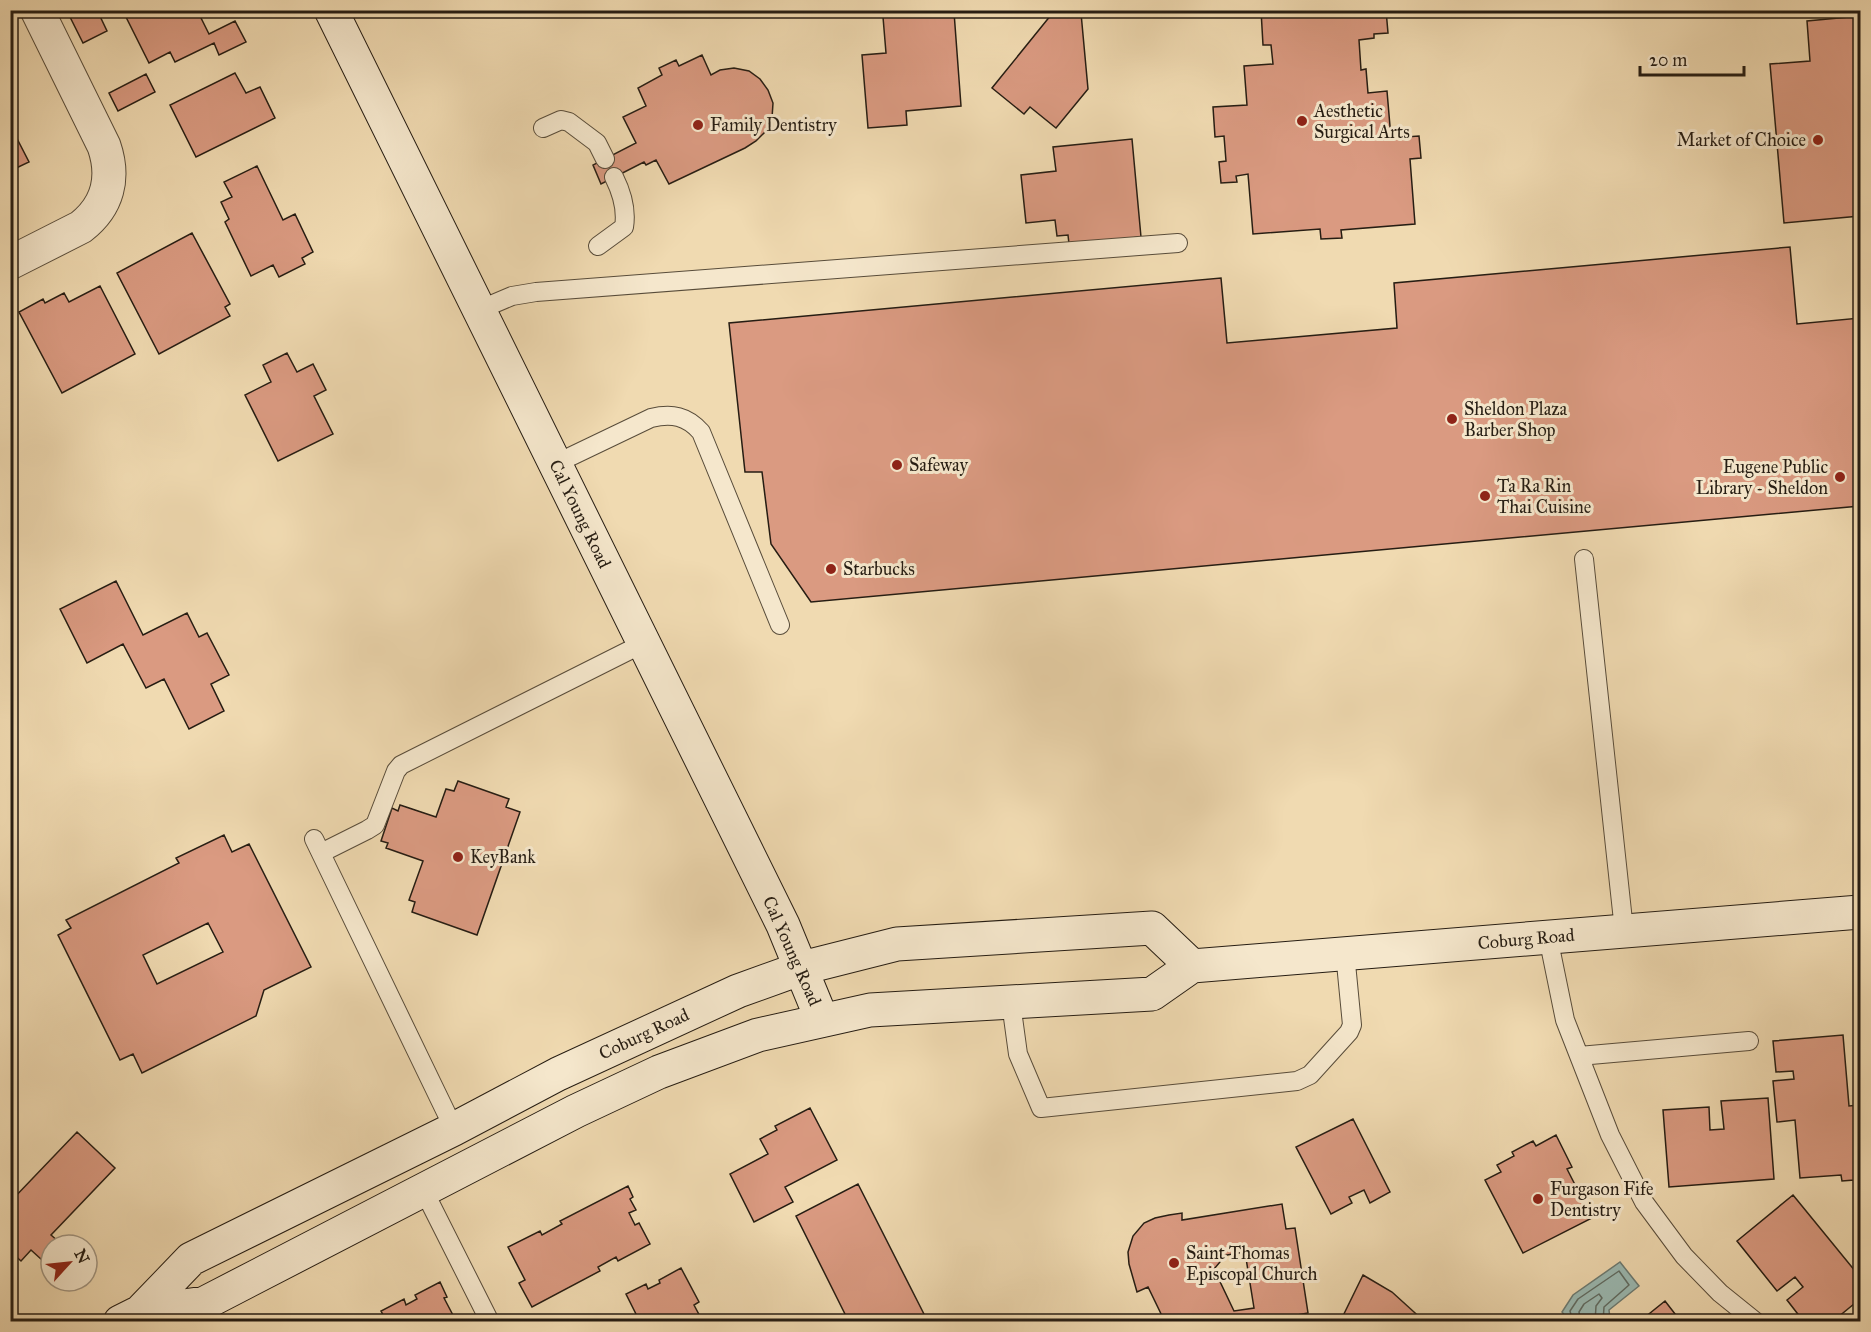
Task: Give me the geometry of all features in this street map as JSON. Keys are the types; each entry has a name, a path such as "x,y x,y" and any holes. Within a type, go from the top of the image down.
{"main road":[{"path":"10,263 88,222 104,202 110,180 108,157 104,146 37,10"},
{"name":"Cal Young Road","path":"331,10 783,925 822,1020"},
{"name":"Coburg Road","path":"135,1318 205,1303 576,1111 658,1072 758,1035 870,1010 1152,994 1192,966 1860,912"},
{"name":"Coburg Road","path":"135,1318 191,1259 454,1129 558,1074 738,991 802,968 897,944 1152,928 1192,966"}],"lane":[{"path":"543,128 561,120 569,122 597,143 605,159"},
{"path":"598,246 624,227 626,218 623,195 614,177"},
{"path":"478,310 513,296 536,292 1178,243"},
{"path":"555,464 651,418 674,415 693,423 701,432 780,625"},
{"path":"1584,559 1624,930"},
{"path":"454,1129 317,846 375,825 396,771 401,765 644,643"},
{"path":"1548,937 1565,1020 1610,1136 1644,1202 1684,1256 1720,1293 1756,1322"},
{"path":"1011,1003 1018,1054 1041,1108 1298,1081 1310,1075 1349,1032 1352,1025 1345,953"},
{"path":"1579,1056 1749,1041"},
{"path":"424,1191 490,1322"}],"water":[{"path":"1620,1262 1639,1286 1609,1310 1610,1318 1605,1321 1569,1321 1562,1312 1573,1295"}],"building":[{"path":"97,10 107,31 83,43 67,11"},
{"path":"135,10 186,10 187,14 197,10 209,34 235,21 246,42 219,55 214,43 175,62 170,52 149,63 125,15"},
{"name":"Aesthetic Surgical Arts","path":"1261,10 1386,10 1388,33 1374,34 1374,38 1359,40 1361,70 1366,69 1368,93 1387,91 1391,138 1419,136 1421,158 1410,159 1415,224 1341,230 1342,238 1321,239 1320,229 1253,234 1248,174 1236,176 1237,182 1221,183 1219,162 1226,161 1224,136 1215,137 1213,107 1247,105 1244,66 1273,64 1271,45 1263,45"},
{"path":"954,12 961,106 906,111 907,125 868,128 862,55 886,53 883,17"},
{"path":"1081,13 1088,89 1056,128 1030,107 1024,114 992,88 1051,15"},
{"name":"Market of Choice","path":"1860,16 1860,216 1784,223 1770,64 1810,61 1807,21"},
{"name":"Family Dentistry","path":"702,55 711,75 720,70 734,68 749,71 760,79 773,103 772,118 765,132 745,148 669,184 656,160 646,165 644,162 601,184 593,165 636,143 623,117 646,106 638,88 662,75 659,68 676,60 679,66"},
{"path":"235,73 246,93 260,87 275,118 196,157 170,105"},
{"path":"146,74 155,92 118,111 109,93"},
{"path":"10,125 29,162 10,171"},
{"path":"1132,139 1141,237 1069,244 1068,235 1057,236 1055,220 1026,223 1021,175 1056,171 1053,147"},
{"path":"257,166 283,220 295,214 313,252 302,258 305,264 279,277 273,265 251,276 225,222 229,219 221,202 232,197 224,182"},
{"path":"192,233 230,304 225,307 230,316 159,354 117,273"},
{"path":"1790,247 1797,324 1860,318 1860,506 811,602 771,544 762,472 745,472 729,323 1221,278 1227,343 1397,328 1394,283"},
{"path":"100,286 135,354 62,393 19,312 43,299 45,303 64,293 69,302"},
{"path":"287,353 297,372 313,364 326,390 314,396 333,434 278,461 245,395 271,382 263,365"},
{"path":"116,581 143,635 187,613 199,637 207,633 229,675 211,684 224,711 189,729 164,679 146,688 123,644 87,663 60,609"},
{"name":"KeyBank","path":"458,781 509,799 506,807 520,812 477,935 412,912 415,902 409,900 423,861 386,848 388,843 381,841 392,808 398,811 400,805 436,817 446,789 454,791"},
{"path":"224,835 232,852 249,844 311,967 264,990 256,1016 142,1073 133,1054 120,1060 58,935 71,928 66,920 179,863 176,858","holes":["208,923 223,952 157,984 143,955"]},
{"path":"1843,1035 1849,1106 1860,1105 1860,1173 1854,1174 1854,1180 1842,1181 1841,1175 1800,1178 1795,1120 1777,1122 1773,1081 1794,1079 1793,1071 1776,1072 1773,1041"},
{"path":"1768,1098 1774,1179 1669,1187 1663,1110 1709,1107 1710,1130 1724,1129 1721,1101"},
{"path":"810,1108 837,1160 785,1187 793,1202 754,1222 730,1174 768,1154 760,1139 777,1130 775,1126"},
{"path":"1353,1119 1390,1192 1370,1203 1364,1190 1349,1197 1352,1203 1331,1214 1296,1147"},
{"path":"77,1132 115,1168 53,1233 39,1233 39,1257 31,1250 21,1261 10,1251 10,1202"},
{"name":"Furgason Fife Dentistry","path":"1556,1135 1572,1167 1567,1169 1592,1218 1523,1253 1485,1180 1501,1172 1497,1165 1514,1156 1512,1152 1533,1141 1536,1146"},
{"path":"858,1184 928,1322 849,1322 796,1216"},
{"path":"628,1186 633,1197 630,1199 636,1210 629,1213 635,1225 639,1223 650,1244 618,1261 616,1257 598,1267 600,1271 532,1307 519,1283 525,1280 508,1247 540,1231 542,1235 562,1224 560,1221"},
{"path":"1793,1195 1860,1277 1860,1299 1832,1322 1804,1322 1787,1300 1803,1287 1795,1277 1777,1291 1737,1241"},
{"name":"Saint Thomas Episcopal Church","path":"1282,1204 1286,1229 1295,1228 1308,1313 1281,1318 1309,1322 1165,1322 1148,1287 1137,1292 1128,1252 1133,1236 1144,1223 1155,1218 1182,1213 1182,1220","holes":["1245,1252 1254,1308 1234,1311 1214,1269 1220,1262 1221,1256"]},
{"path":"681,1268 699,1302 694,1305 703,1322 640,1322 626,1294 646,1284 648,1289"},
{"name":"Saint Thomas Episcopal Church","path":"1363,1275 1392,1292 1425,1322 1340,1322"},
{"path":"440,1282 447,1297 444,1298 455,1319 451,1322 387,1322 381,1311 404,1299 406,1305 417,1299 415,1295"},
{"path":"1665,1301 1679,1319 1677,1322 1639,1322"}],"place":[{"name":"Aesthetic Surgical Arts","path":"1302,121"},
{"name":"Family Dentistry","path":"698,125"},
{"name":"Market of Choice","path":"1818,140"},
{"name":"Sheldon Plaza Barber Shop","path":"1452,419"},
{"name":"Safeway","path":"897,465"},
{"name":"Eugene Public Library - Sheldon","path":"1840,477"},
{"name":"Ta Ra Rin Thai Cuisine","path":"1485,496"},
{"name":"Starbucks","path":"831,569"},
{"name":"KeyBank","path":"458,857"},
{"name":"Furgason Fife Dentistry","path":"1538,1199"},
{"name":"Saint Thomas Episcopal Church","path":"1174,1263"}]}
